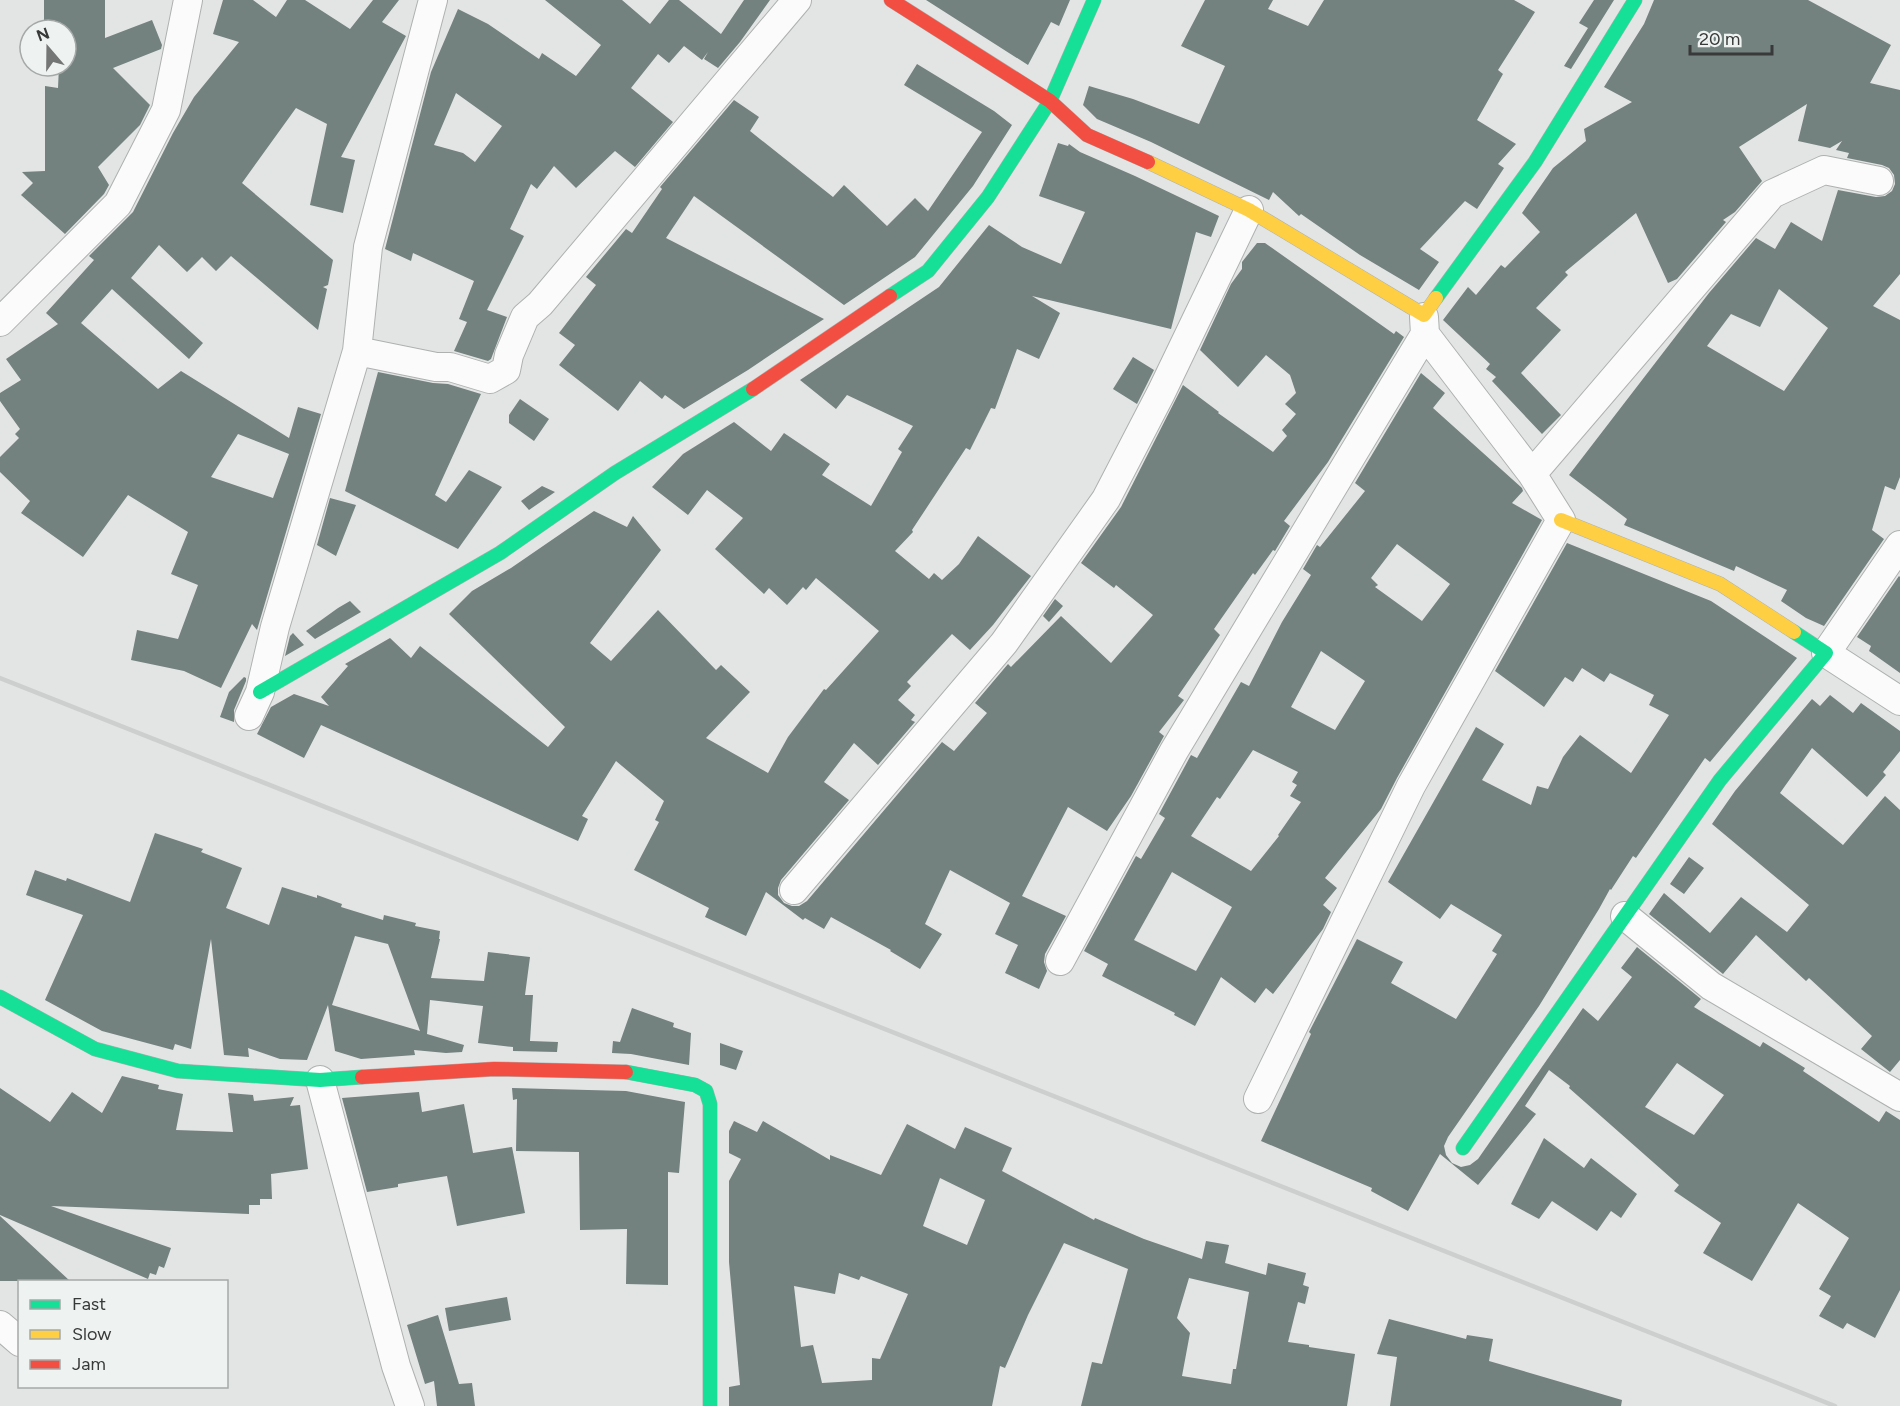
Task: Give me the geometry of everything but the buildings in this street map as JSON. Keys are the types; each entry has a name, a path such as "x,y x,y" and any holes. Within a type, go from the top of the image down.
{"street":[{"path":"0,322 118,204 166,110 188,0"},
{"path":"255,704 275,627 357,351 368,248 433,0"},
{"path":"357,351 436,367 450,367 490,379 506,370 509,355 525,317 540,304 797,0"},
{"path":"891,0 1050,100 1087,135 1249,210 1424,325 1532,474 1561,519 1720,584 1900,701"},
{"path":"255,704 500,553 615,473 758,386 928,271 988,197 1050,100 1094,0"},
{"path":"1060,961 1174,751 1424,325 1535,162 1635,0"},
{"path":"1532,474 1772,194 1824,170 1879,181"},
{"path":"794,890 1004,643 1106,499 1161,393 1249,210"},
{"path":"1258,1099 1410,786 1561,519"},
{"path":"1463,1148 1720,780 1826,653 1900,545"},
{"path":"1625,916 1711,986 1900,1097"},
{"path":"0,997 95,1049 178,1071 320,1080 494,1069 628,1072 695,1085 706,1091 710,1104 710,1406"},
{"path":"320,1080 396,1366 410,1406"},
{"path":"0,1325 18,1340"}],"railway":[{"path":"0,678 1835,1406"}],"traffic: fast":[{"path":"890,296 928,271 988,197 1050,101 1094,0"},
{"path":"1436,298 1535,162 1635,0"},
{"path":"260,692 500,553 615,473 753,389"},
{"path":"1463,1148 1720,780 1826,653 1794,632"},
{"path":"0,997 95,1049 178,1071 320,1080 362,1077"},
{"path":"626,1072 695,1085 706,1091 710,1104 710,1406"}],"traffic: slow":[{"path":"1148,162 1249,210 1424,315 1436,298"},
{"path":"1561,520 1720,584 1794,632"}],"traffic: jam":[{"path":"891,0 1050,101 1087,135 1148,162"},
{"path":"753,389 890,296"},
{"path":"362,1077 494,1069 626,1072"}]}
